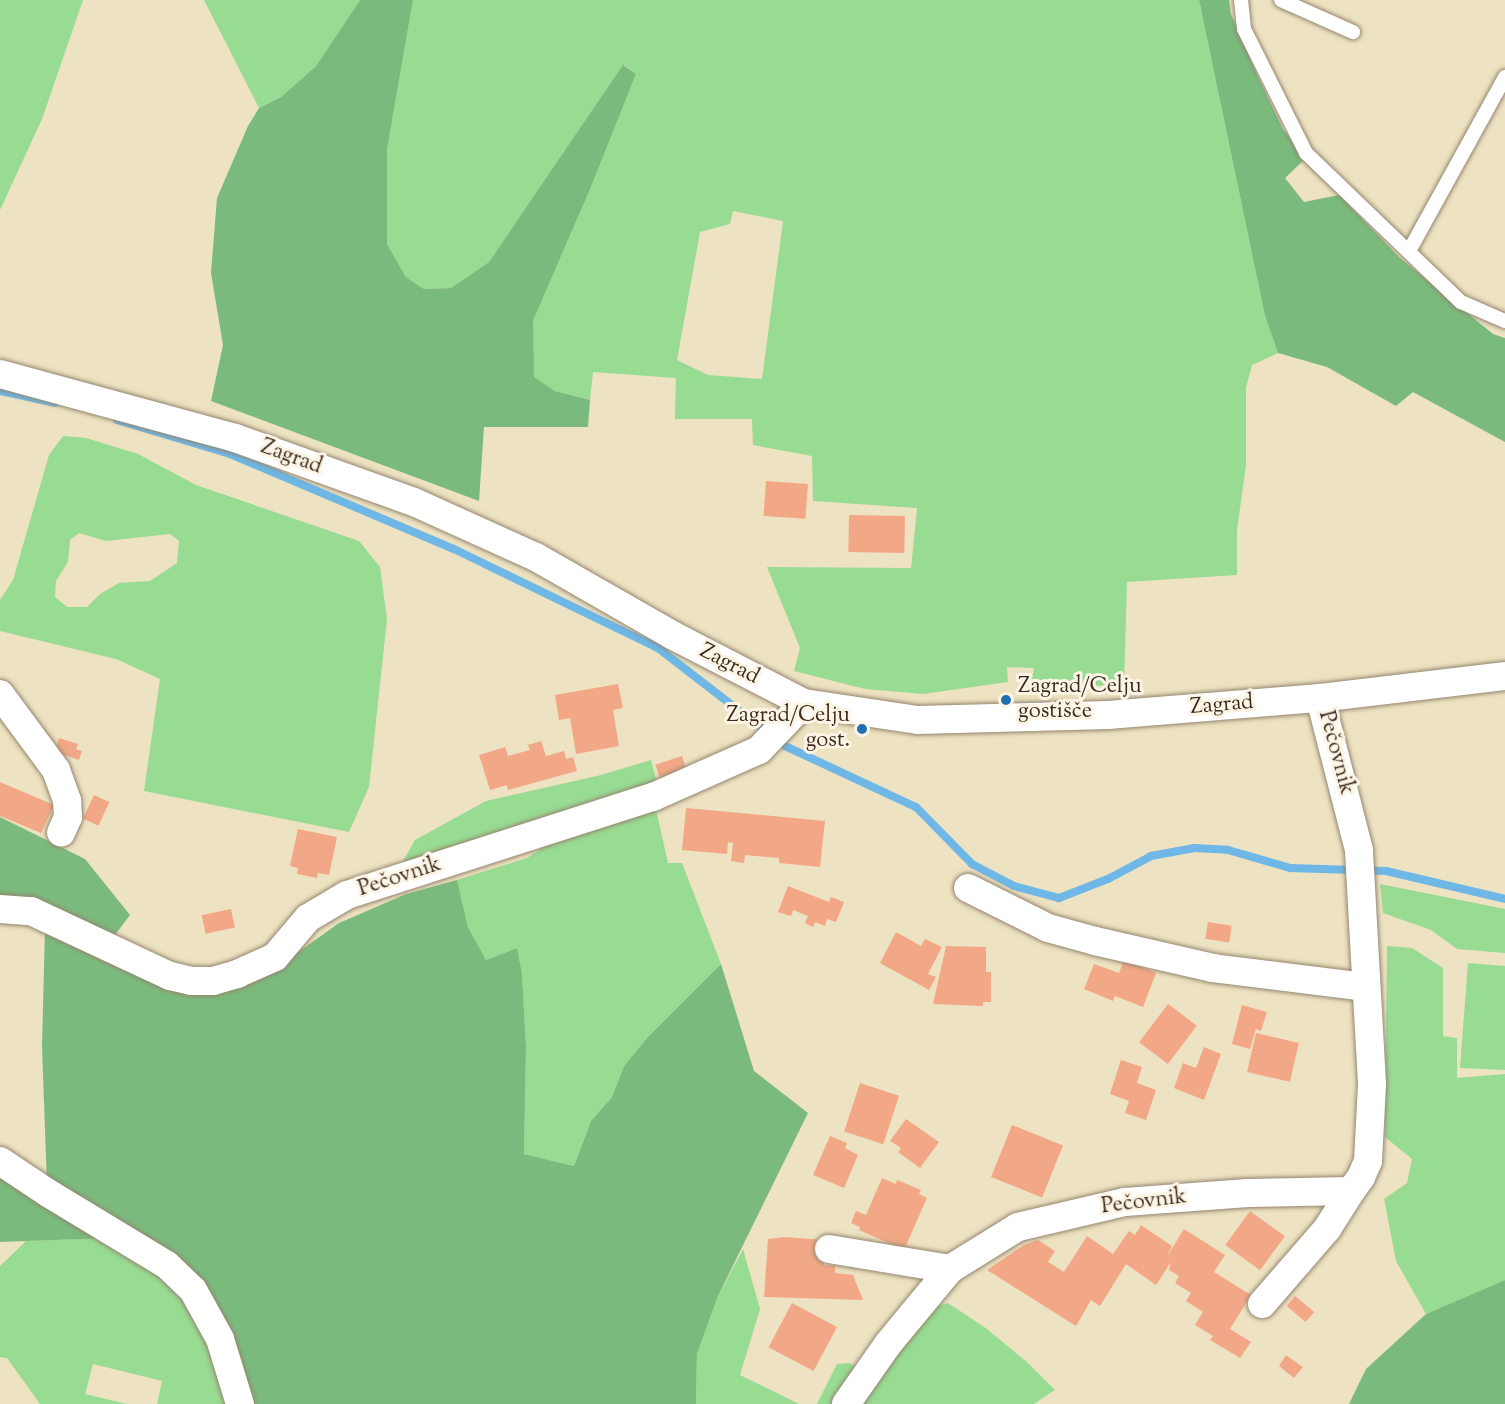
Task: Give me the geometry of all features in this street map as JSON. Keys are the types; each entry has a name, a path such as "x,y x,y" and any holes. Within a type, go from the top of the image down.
{"street":[{"name":"Zagrad","path":"0,374 235,438 414,502 536,557 672,635 804,703 918,720 1108,715 1320,698 1505,676"},
{"path":"0,694 56,770 67,801 68,817 61,833"},
{"name":"Pečovnik","path":"1262,1304 1327,1229 1361,1177 1368,1161 1372,1084 1359,850 1320,698"},
{"name":"Pečovnik","path":"0,909 31,911 170,975 191,981 213,981 237,974 275,957 308,918 347,895 653,797 759,750 779,726 804,703"},
{"path":"968,888 1048,928 1095,941 1213,968 1365,987"},
{"path":"0,1161 167,1265 193,1290 220,1339 240,1404"},
{"name":"Pečovnik","path":"846,1404 888,1344 950,1269 1018,1227 1125,1202 1248,1193 1351,1191"},
{"path":"829,1249 950,1269"}],"lane":[{"path":"1241,0 1244,29 1306,153 1461,302 1505,321"},
{"path":"1281,0 1353,32"},
{"path":"1409,251 1505,77"}],"green space":[{"path":"0,0 83,0 42,119 0,210"},
{"path":"204,0 360,0 316,66 281,97 259,108"},
{"path":"360,0 413,0 387,150 387,244 406,277 424,289 451,288 489,262 623,65 636,74 591,187 533,321 534,377 555,391 590,400 588,427 484,427 479,501 211,401 223,345 211,273 217,198 248,126 259,108 281,97 316,66"},
{"path":"413,0 1199,0 1265,316 1278,353 1252,365 1246,388 1246,465 1237,530 1237,575 1127,582 1124,688 1032,679 1034,668 1007,667 1008,682 923,694 865,689 794,671 800,648 767,567 911,568 917,508 813,501 812,456 753,445 752,419 675,419 676,378 593,372 590,400 555,391 533,377 533,321 591,187 636,74 624,65 489,262 451,288 424,289 406,277 387,244 387,150","holes":["733,211 783,221 762,379 708,375 677,360 700,232 730,224"]},
{"path":"1199,0 1229,0 1231,14 1259,79 1283,129 1305,159 1285,178 1304,202 1339,195 1400,258 1493,334 1505,338 1505,442 1413,392 1396,406 1327,367 1278,353 1265,316"},
{"path":"63,436 86,438 138,454 196,485 359,541 380,567 387,619 369,787 349,832 144,791 160,679 116,659 0,631 0,600 13,580 49,455","holes":["79,533 106,541 170,534 179,541 177,563 150,581 119,583 100,594 87,607 67,607 55,597 56,581 68,562 70,540"]},
{"path":"651,760 659,790 394,877 415,840 486,801 601,775"},
{"path":"656,809 668,863 682,863 721,964 647,1038 624,1066 612,1097 591,1121 574,1166 524,1154 526,1047 522,973 517,948 486,960 468,927 457,880 527,858 556,839"},
{"path":"0,817 85,859 130,915 115,935 0,897"},
{"path":"457,880 468,927 486,960 517,948 522,973 526,1047 524,1154 574,1166 591,1121 612,1097 624,1066 647,1038 721,964 754,1071 808,1113 718,1296 697,1354 696,1404 251,1404 196,1281 47,1185 42,1047 45,928 139,976 266,975 339,923 406,894"},
{"path":"1380,884 1505,909 1505,953 1457,949 1431,930 1383,913"},
{"path":"1387,946 1412,948 1443,968 1443,1036 1457,1038 1457,1078 1505,1074 1505,1280 1426,1314 1396,1261 1384,1199 1407,1183 1412,1159 1385,1137"},
{"path":"1468,963 1505,966 1505,1070 1460,1068"},
{"path":"0,1170 111,1238 0,1242"},
{"path":"111,1238 184,1297 214,1339 234,1404 157,1404 162,1381 93,1364 85,1394 127,1404 40,1404 7,1358 0,1357 0,1266 26,1241"},
{"path":"743,1249 760,1309 740,1375 799,1404 696,1404 697,1354 718,1296"},
{"path":"1505,1280 1505,1404 1349,1404 1366,1369 1426,1314"},
{"path":"948,1303 987,1329 1028,1363 1055,1390 1034,1404 858,1404 860,1394 938,1306"},
{"path":"849,1363 860,1369 840,1404 817,1404 837,1364"}],"building":[{"path":"766,481 808,484 805,519 764,516"},
{"path":"849,515 905,516 904,553 848,552"},
{"path":"618,684 623,708 613,710 619,746 576,754 570,718 559,720 555,695"},
{"path":"59,738 78,744 76,749 82,751 79,760 55,752"},
{"path":"541,741 546,756 564,751 566,759 573,757 577,771 508,790 507,785 490,790 479,755 505,747 508,756 530,750 528,745"},
{"path":"682,756 689,778 662,787 655,765"},
{"path":"0,782 54,805 41,833 0,816"},
{"path":"94,795 109,802 98,826 83,819"},
{"path":"686,808 825,821 820,867 779,863 779,858 745,855 744,863 731,861 733,843 728,842 727,854 682,850"},
{"path":"298,829 337,837 329,875 318,873 317,878 297,874 298,868 290,866"},
{"path":"788,886 829,902 831,897 844,902 836,922 827,919 825,926 815,922 813,927 805,923 808,916 793,910 791,916 778,912"},
{"path":"231,909 235,928 206,934 202,915"},
{"path":"1208,922 1232,926 1229,943 1205,939"},
{"path":"896,932 921,946 925,939 942,947 928,974 936,977 929,990 880,963"},
{"path":"946,946 986,947 986,972 991,972 991,1002 983,1002 983,1006 933,1004"},
{"path":"1124,960 1156,973 1143,1007 1115,996 1113,1001 1084,989 1094,964 1119,973"},
{"path":"1168,1004 1197,1026 1168,1064 1139,1042"},
{"path":"1242,1005 1267,1012 1261,1031 1256,1029 1250,1049 1232,1044"},
{"path":"1256,1033 1299,1043 1290,1082 1247,1072"},
{"path":"1204,1047 1221,1054 1204,1100 1174,1088 1183,1063 1196,1068"},
{"path":"1121,1060 1142,1067 1137,1083 1156,1090 1146,1120 1125,1113 1129,1101 1110,1094"},
{"path":"860,1083 899,1096 883,1144 844,1132"},
{"path":"906,1119 939,1142 920,1168 898,1152 901,1148 890,1141"},
{"path":"1012,1125 1063,1146 1042,1198 991,1177"},
{"path":"830,1136 847,1143 845,1148 858,1155 844,1188 813,1175"},
{"path":"882,1178 896,1184 897,1180 921,1190 919,1194 927,1198 904,1250 859,1230 860,1227 851,1223 856,1211 866,1215"},
{"path":"1250,1211 1285,1236 1260,1270 1225,1245"},
{"path":"1141,1225 1172,1246 1166,1258 1184,1229 1225,1255 1214,1272 1251,1295 1230,1329 1251,1342 1240,1358 1210,1340 1213,1336 1195,1325 1203,1312 1186,1301 1191,1293 1175,1283 1179,1276 1169,1270 1171,1262 1156,1285 1126,1264 1100,1306 1091,1300 1076,1326 987,1270 1024,1245 1038,1240 1055,1251 1048,1262 1064,1272 1087,1236 1113,1254 1129,1231 1135,1235"},
{"path":"785,1237 825,1240 824,1265 835,1266 835,1273 853,1275 863,1300 764,1297 768,1239"},
{"path":"1295,1296 1314,1312 1306,1322 1287,1306"},
{"path":"792,1303 837,1327 814,1371 769,1347"},
{"path":"1286,1355 1303,1367 1294,1378 1279,1366"}],"waterway":[{"path":"0,391 55,403"},
{"path":"117,420 230,454 454,549 658,648 785,746 916,807 972,864 1014,886 1059,898 1108,879 1151,856 1194,848 1228,850 1290,868 1386,871 1505,899"}],"place":[{"name":"Zagrad/Celju gostišče","path":"1006,700"},
{"name":"Zagrad/Celju gost.","path":"862,729"}]}
